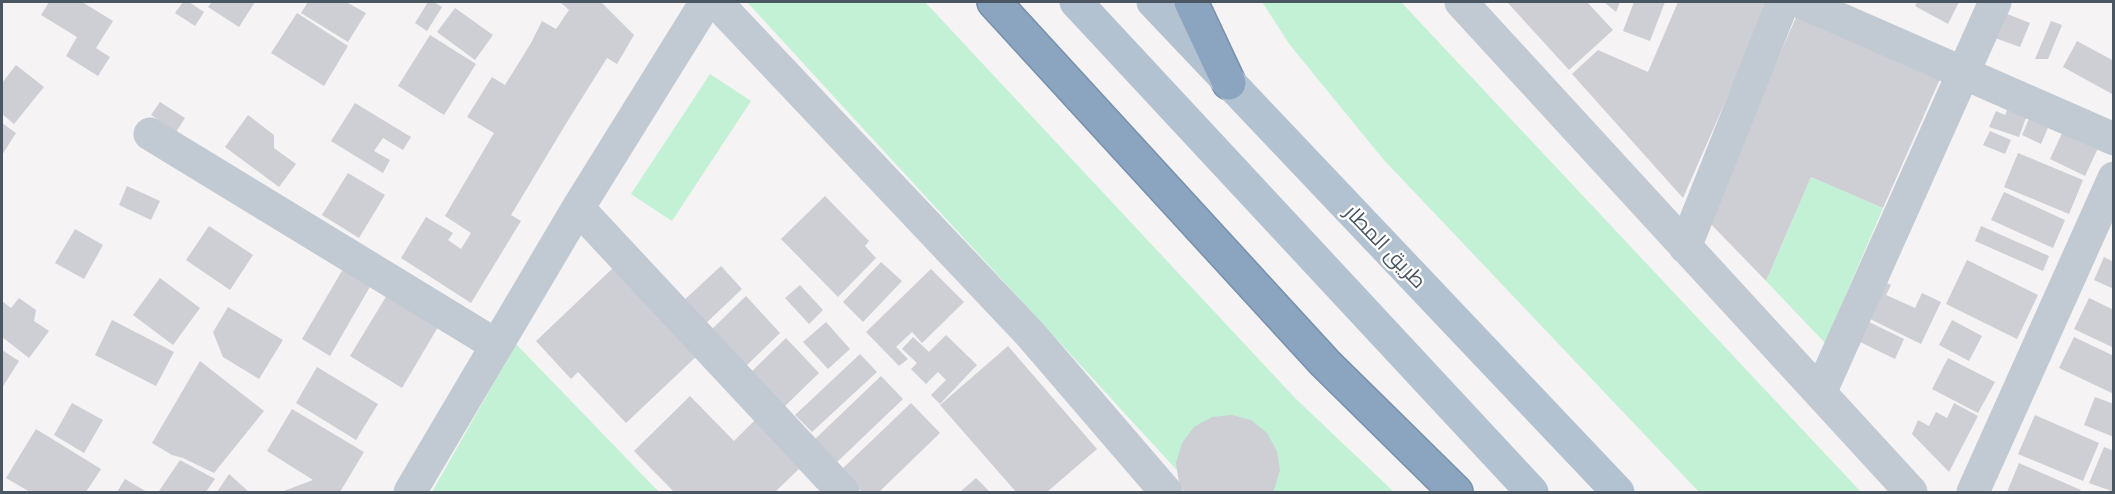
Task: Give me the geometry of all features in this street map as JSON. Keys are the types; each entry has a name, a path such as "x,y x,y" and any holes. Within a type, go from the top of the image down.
{"highway":[{"path":"994,2 1325,363 1456,492"},
{"path":"1191,2 1229,83"}],"main road":[{"path":"1076,2 1532,492"},
{"name":"طريق المطار","path":"1153,2 1618,492"}],"street":[{"path":"410,492 578,208 706,2"},
{"path":"716,2 1031,335 1166,492"},
{"path":"1461,2 1911,492"},
{"path":"1685,247 1783,2"},
{"path":"1801,2 2114,139"},
{"path":"1820,393 1995,2"},
{"path":"150,134 496,345"},
{"path":"1973,492 2114,178"},
{"path":"578,208 843,492"}],"green space":[{"path":"747,2 925,2 1295,398 1394,492 1197,492"},
{"path":"1262,2 1401,2 1861,492 1699,492 1383,159 1290,45"},
{"path":"710,74 751,101 672,221 631,194"},
{"path":"1811,177 1883,208 1825,343 1766,281"},
{"path":"516,344 659,492 432,492"}],"building":[{"path":"49,2 82,2 113,21 96,48 110,57 98,76 66,56 77,37 41,15"},
{"path":"183,2 189,2 204,12 195,26 175,13"},
{"path":"212,2 255,2 239,27 208,7"},
{"path":"308,2 346,2 366,13 348,42 301,13"},
{"path":"428,2 434,2 442,7 427,31 415,23"},
{"path":"560,2 601,2 634,35 617,64 607,58 567,122 511,215 521,221 471,303 401,258 426,217 453,233 448,240 461,249 471,233 445,216 494,133 467,117 492,77 505,85 542,21 556,29 569,10"},
{"path":"1507,2 1587,2 1613,30 1569,70"},
{"path":"1604,2 1620,2 1616,12"},
{"path":"1634,2 1665,2 1650,41 1623,31"},
{"path":"1678,2 1769,2 1683,198 1572,74 1598,50 1648,72"},
{"path":"1917,2 1959,2 1948,24 1915,6"},
{"path":"455,8 493,35 475,60 437,32"},
{"path":"297,13 348,46 324,86 271,53"},
{"path":"2005,13 2030,23 2020,47 1995,38"},
{"path":"1797,15 1940,79 1883,208 1811,177 1766,281 1707,220"},
{"path":"2051,21 2062,25 2048,59 2035,59"},
{"path":"430,35 476,64 444,115 398,86"},
{"path":"2077,41 2114,61 2114,95 2063,67"},
{"path":"16,65 44,87 14,124 2,114 2,83"},
{"path":"2012,97 2031,104 2019,137 1989,127 1996,111 2005,115"},
{"path":"160,102 185,118 176,132 151,115"},
{"path":"355,103 411,137 403,150 383,138 374,151 390,160 383,173 331,141"},
{"path":"2034,107 2053,116 2041,144 2022,135"},
{"path":"248,115 274,135 274,148 296,164 279,187 225,147"},
{"path":"2,123 16,133 2,155"},
{"path":"2064,129 2099,146 2085,176 2050,159"},
{"path":"1990,131 2011,140 2005,154 1983,145"},
{"path":"2018,153 2083,180 2069,214 2004,187"},
{"path":"348,173 385,195 359,238 322,215"},
{"path":"127,186 160,201 151,220 119,205"},
{"path":"2004,192 2065,220 2053,248 1991,220"},
{"path":"825,196 869,241 865,246 876,258 838,297 781,239"},
{"path":"209,226 253,255 230,290 186,260"},
{"path":"1981,226 2049,256 2043,271 1975,241"},
{"path":"75,229 103,245 84,279 55,263"},
{"path":"2104,257 2114,262 2114,289 2094,280"},
{"path":"1967,260 2038,295 2017,339 1946,304"},
{"path":"881,262 902,281 863,322 843,302"},
{"path":"615,266 699,354 626,423 578,372 571,379 536,341"},
{"path":"721,266 742,289 703,326 681,303"},
{"path":"343,269 371,285 330,356 302,339"},
{"path":"931,269 964,302 922,343 912,332 896,347 908,359 899,366 866,332"},
{"path":"160,278 200,308 173,345 133,315"},
{"path":"1879,279 1891,285 1886,295 1915,308 1922,293 1941,302 1921,344 1862,315"},
{"path":"800,285 823,310 809,324 785,298"},
{"path":"387,295 438,327 402,388 350,356"},
{"path":"746,296 780,333 745,367 710,331"},
{"path":"19,298 36,310 34,321 49,331 29,358 2,337 2,301 11,308"},
{"path":"2089,298 2114,310 2114,348 2074,329"},
{"path":"228,307 283,340 259,379 223,357 213,332"},
{"path":"112,320 174,352 156,386 95,355"},
{"path":"1952,320 1982,336 1969,361 1939,345"},
{"path":"1867,321 1904,339 1895,359 1858,341"},
{"path":"826,322 850,349 828,369 803,342"},
{"path":"946,335 977,365 940,404 931,395 946,380 938,372 926,384 911,369 917,363 902,349 913,337 929,352"},
{"path":"2074,337 2114,356 2114,394 2059,368"},
{"path":"786,338 819,373 783,408 750,373"},
{"path":"1008,346 1097,449 1047,492 1016,492 940,405"},
{"path":"2,350 19,361 2,388"},
{"path":"860,354 877,372 812,432 795,415"},
{"path":"1948,358 1995,382 1978,413 1932,389"},
{"path":"200,361 264,411 214,473 172,455 152,443"},
{"path":"317,367 378,404 356,440 296,403"},
{"path":"881,376 903,399 835,464 813,441"},
{"path":"690,396 734,441 757,418 803,465 775,492 674,492 634,451"},
{"path":"2095,397 2114,404 2114,437 2084,425"},
{"path":"72,403 103,420 84,453 54,435"},
{"path":"911,403 940,433 879,492 862,492 841,470"},
{"path":"1954,403 1978,416 1949,472 1912,434 1918,420 1929,426 1936,412 1947,418"},
{"path":"292,409 364,452 340,492 281,492 313,480 267,451"},
{"path":"1232,415 1251,420 1267,433 1277,451 1280,470 1274,490 1272,492 1184,492 1179,483 1176,463 1182,443 1194,427 1212,417"},
{"path":"2035,415 2099,443 2083,481 2018,454"},
{"path":"36,429 101,469 86,492 30,492 6,478"},
{"path":"2104,447 2114,451 2114,492 2089,483"},
{"path":"180,460 215,479 206,492 159,491"},
{"path":"2019,463 2081,490 2079,492 2007,492"},
{"path":"229,474 249,492 217,492"},
{"path":"976,478 990,492 960,492"},
{"path":"125,479 147,492 117,492"}]}
